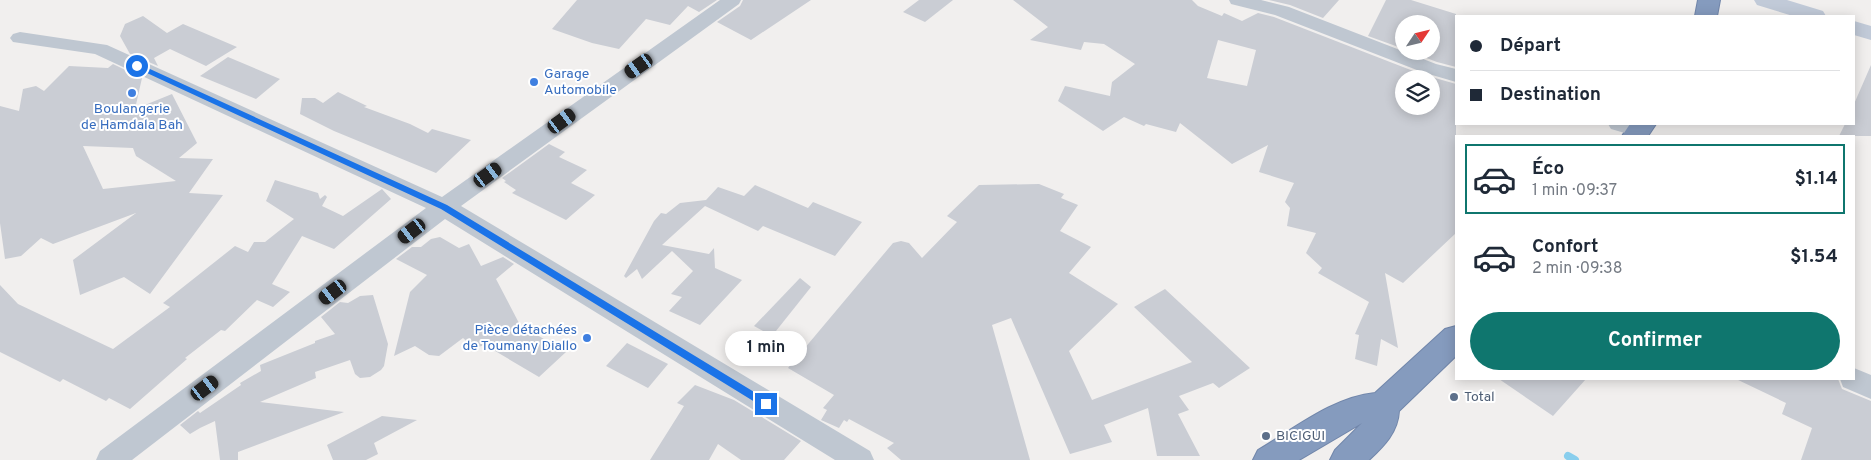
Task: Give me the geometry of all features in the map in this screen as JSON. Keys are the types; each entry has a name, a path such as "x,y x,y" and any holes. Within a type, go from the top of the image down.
{"highway":[{"path":"1706,15 1709,0"},
{"path":"1270,460 1363,408 1384,406 1455,339"},
{"path":"1347,460 1382,423 1384,406"}],"street":[{"path":"110,460 444,207 732,0"},
{"path":"1238,0 1285,5 1429,68 1455,76"},
{"path":"1765,0 1812,15"},
{"path":"1855,28 1871,33"},
{"path":"20,38 100,49 444,207 860,460"},
{"path":"1855,380 1871,388"}],"building":[{"path":"577,0 717,0 699,12 688,6 670,25 646,19 619,49 592,43 552,29"},
{"path":"743,0 811,0 751,40 717,22 740,6"},
{"path":"919,0 953,0 925,22 903,12"},
{"path":"1013,0 1192,0 1198,6 1222,16 1224,13 1242,21 1258,13 1274,17 1411,70 1395,70 1395,115 1440,115 1440,79 1455,84 1455,234 1403,283 1385,273 1398,348 1381,339 1377,366 1355,359 1359,335 1355,334 1369,302 1318,273 1322,268 1306,253 1316,233 1287,226 1290,208 1285,202 1294,183 1259,172 1268,145 1232,164 1180,123 1176,132 1146,124 1144,126 1124,117 1103,131 1058,101 1065,86 1110,96 1112,82 1135,64 1104,44 1084,42 1081,50 1030,40 1048,27","holes":["1218,40 1256,50 1247,86 1207,78"]},
{"path":"1269,0 1339,0 1323,18 1290,5"},
{"path":"1386,0 1411,0 1456,14 1455,67 1432,60 1440,60 1440,15 1395,15 1395,46 1368,36"},
{"path":"143,16 167,33 183,24 237,47 206,66 170,49 154,58 158,66 130,54 120,36 125,24"},
{"path":"228,57 280,79 256,99 200,76"},
{"path":"113,64 142,78 135,109 172,94 197,143 179,158 213,159 189,193 223,195 150,294 124,277 80,295 73,260 136,213 53,244 41,238 21,256 5,259 0,223 0,106 19,111 23,89 36,86 44,91 69,66 108,68","holes":["83,146 133,148 136,156 176,181 103,189"]},
{"path":"1871,65 1871,136 1840,135 1844,125 1855,125 1855,102"},
{"path":"338,92 367,106 364,107 410,124 428,133 432,129 471,140 436,173 334,131 300,114 302,98 315,98 323,103"},
{"path":"549,144 565,152 559,157 587,170 571,183 595,195 566,220 512,193 516,190 504,182 506,181 502,178"},
{"path":"275,180 318,193 320,199 325,195 327,197 322,206 343,216 382,189 391,199 334,249 302,236 272,284 290,292 273,307 257,300 225,331 221,330 185,358 187,359 130,409 109,398 106,401 63,379 60,382 0,352 0,285 18,304 113,349 170,307 163,303 235,246 248,252 254,242 265,242 294,219 266,201"},
{"path":"1039,184 1064,194 1061,198 1078,205 1060,231 1091,247 1069,273 1118,304 1069,351 1092,400 1192,362 1134,307 1165,289 1250,368 1219,388 1213,383 1179,396 1189,410 1178,414 1200,456 1157,456 1148,408 1104,425 1112,442 1070,454 1011,318 992,325 1030,460 901,460 887,448 894,443 849,419 847,422 844,420 839,428 821,420 827,410 823,408 834,395 788,368 893,243 901,241 909,243 922,258 957,222 947,216 979,185"},
{"path":"755,185 808,208 813,202 862,222 835,256 763,226 758,231 705,206 662,245 709,254 714,248 715,268 742,280 700,325 669,311 682,297 671,294 693,271 672,251 642,279 637,269 626,278 624,276 654,221 661,213 666,214 680,203 706,200 718,187 744,196"},
{"path":"440,237 459,248 469,244 481,266 503,257 514,264 496,279 520,325 566,352 539,377 485,345 472,346 463,338 439,356 429,355 415,346 394,356 410,292 427,275 396,259 412,247 421,247 431,239"},
{"path":"800,278 811,287 772,336 754,326"},
{"path":"373,295 388,344 384,366 381,370 370,377 360,378 355,374 350,360 315,372 316,378 260,402 344,412 238,452 238,460 220,460 215,421 190,434 180,425 198,411 200,413 241,385 240,383 261,371 260,365 335,334 321,317 340,302 348,303 360,296"},
{"path":"627,343 668,364 648,388 606,366"},
{"path":"1500,380 1585,380 1553,416"},
{"path":"1738,380 1838,380 1842,389 1871,401 1871,460 1801,460 1812,428 1782,414 1786,403"},
{"path":"695,385 734,400 801,441 784,460 741,460 718,444 709,460 650,460 684,406 677,403"},
{"path":"382,416 417,420 374,443 378,454 366,460 333,460 327,445"}],"waterway":[{"path":"1568,456 1575,460"}],"place":[{"name":"Garage Automobile","path":"534,82"},
{"name":"Boulangerie de Hamdala Bah","path":"132,93"},
{"name":"Pièce détachées de Toumany Diallo","path":"587,338"},
{"name":"Total","path":"1454,397"},
{"name":"BICIGUI","path":"1266,436"}],"route":[{"path":"137,66 444,207 766,404"}]}
